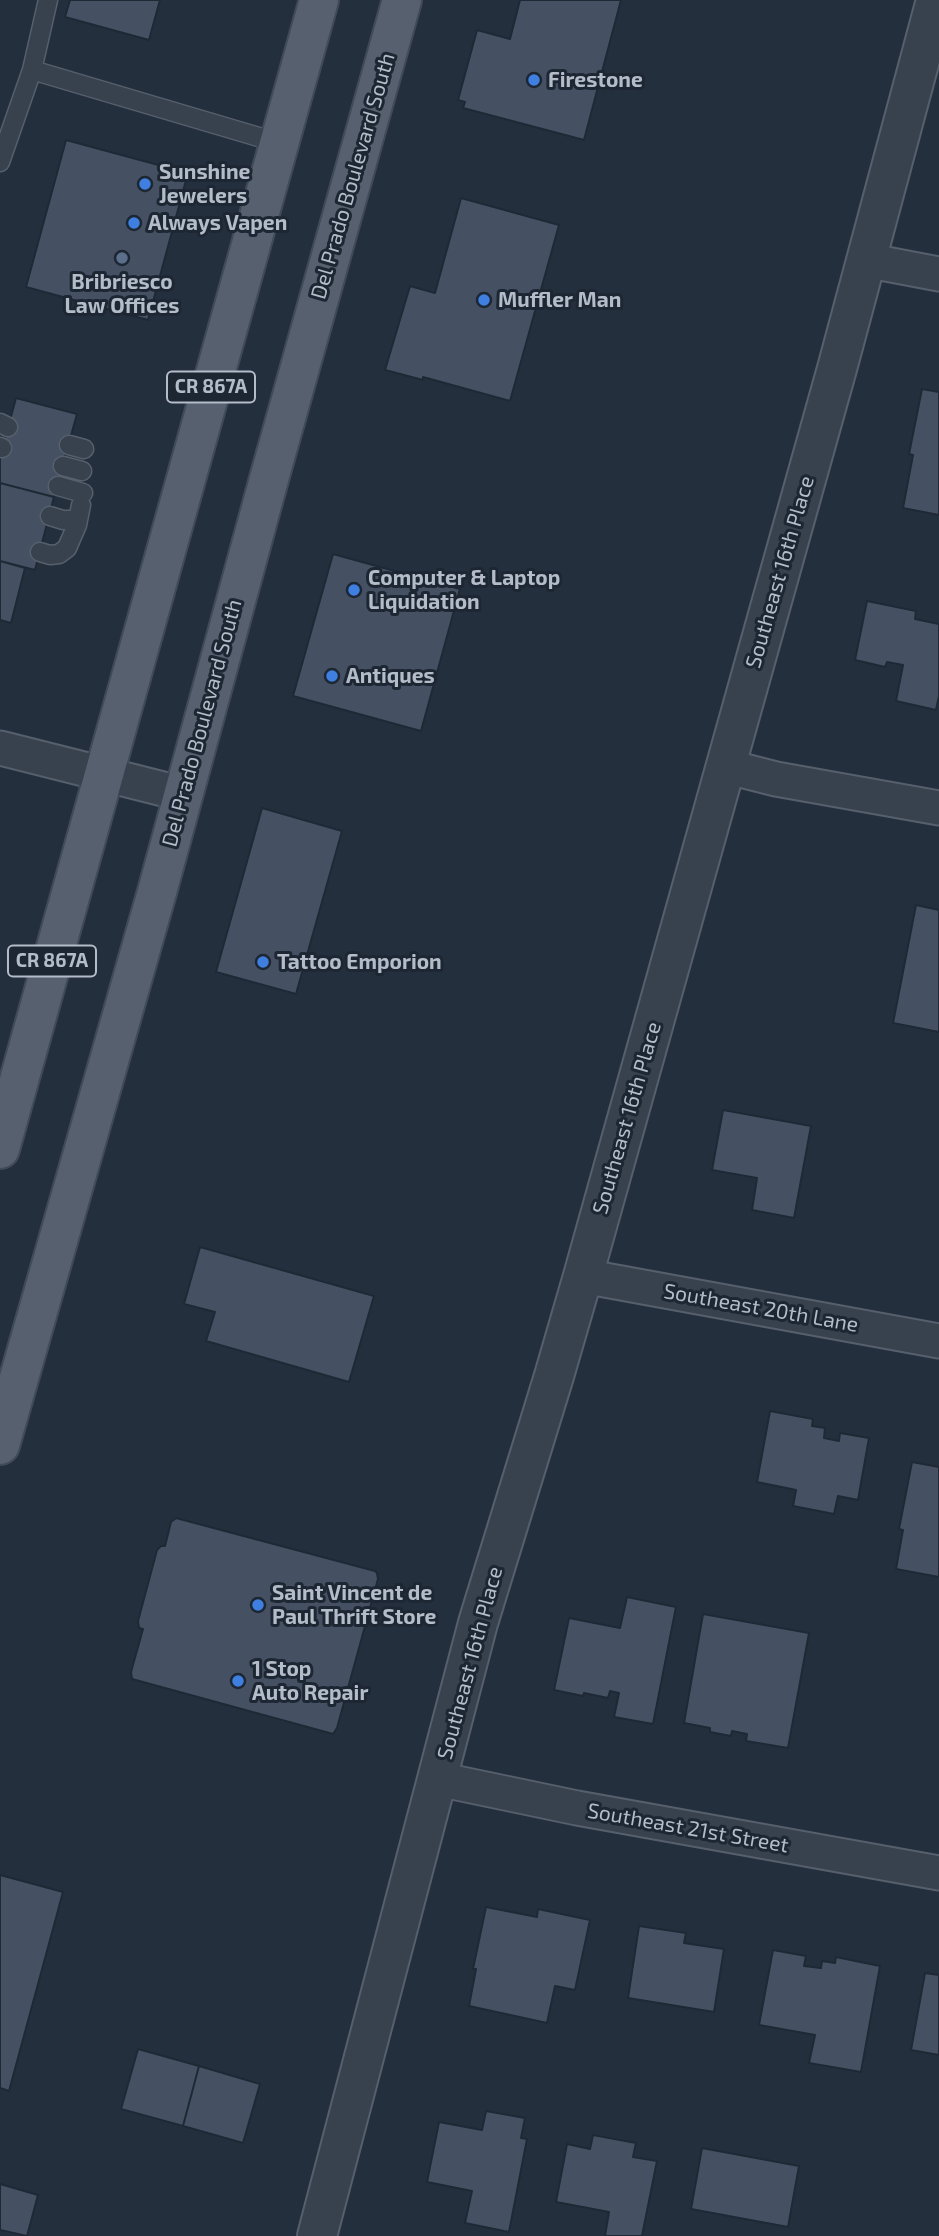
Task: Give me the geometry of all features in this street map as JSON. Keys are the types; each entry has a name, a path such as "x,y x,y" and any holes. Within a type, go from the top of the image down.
{"main road":[{"name":"CR 867A","path":"0,1149 318,0"},
{"name":"Del Prado Boulevard South","path":"0,1445 402,0"}],"street":[{"name":"Southeast 16th Place","path":"317,2236 478,1623 583,1276 936,0"},
{"path":"865,260 939,274"},
{"path":"0,748 183,794"},
{"path":"725,766 776,779 939,808"},
{"name":"Southeast 20th Lane","path":"583,1276 939,1341"},
{"name":"Southeast 21st Street","path":"438,1779 577,1808 939,1873"}],"lane":[{"path":"0,162 32,70 48,0"},
{"path":"32,70 279,144"},
{"path":"63,466 82,471"},
{"path":"58,486 81,506"},
{"path":"50,516 63,520 81,506"},
{"path":"40,552 58,554 67,548 81,506"}],"building":[{"path":"70,0 160,0 149,40 65,17"},
{"path":"520,0 621,0 584,140 463,108 465,102 458,100 477,30 510,39"},
{"path":"66,140 188,173 148,320 26,287"},
{"path":"461,198 559,225 510,401 423,377 423,380 385,370 410,286 435,293"},
{"path":"922,389 939,392 939,515 903,508 913,455 909,454"},
{"path":"16,398 77,414 54,497 0,483 0,457"},
{"path":"0,483 54,497 35,570 0,561"},
{"path":"333,554 460,589 421,731 293,696"},
{"path":"0,561 25,568 11,623 0,620"},
{"path":"867,601 916,611 915,619 939,624 939,696 936,710 896,701 903,665 887,662 885,667 855,660"},
{"path":"262,808 342,831 296,994 216,972"},
{"path":"916,905 939,910 939,1032 893,1023"},
{"path":"723,1110 811,1126 794,1218 752,1210 757,1178 712,1170"},
{"path":"200,1247 374,1296 349,1382 206,1341 215,1312 184,1304"},
{"path":"770,1411 813,1419 812,1426 825,1428 824,1438 839,1441 840,1433 869,1438 858,1500 838,1496 834,1514 793,1506 796,1490 757,1482"},
{"path":"912,1462 939,1467 939,1577 896,1569 903,1530 899,1529"},
{"path":"176,1518 377,1573 378,1579 337,1728 333,1734 132,1679 131,1672 143,1629 139,1628 138,1621 157,1550 165,1546 171,1522"},
{"path":"627,1597 676,1607 653,1724 614,1717 619,1693 610,1691 608,1698 554,1690 569,1618 620,1628"},
{"path":"703,1614 809,1633 788,1748 746,1741 747,1734 732,1731 731,1736 710,1732 710,1728 684,1723"},
{"path":"0,1875 63,1892 9,2091 0,2088"},
{"path":"486,1907 537,1917 538,1909 590,1920 575,1990 555,1986 547,2023 469,2006 476,1969 473,1969"},
{"path":"639,1926 686,1933 684,1943 724,1949 714,2012 628,1998"},
{"path":"773,1950 806,1956 804,1966 821,1968 822,1961 835,1963 836,1957 880,1966 861,2072 809,2063 815,2035 759,2025"},
{"path":"925,1973 939,1975 939,2055 911,2050"},
{"path":"138,2049 199,2066 183,2126 121,2109"},
{"path":"199,2066 260,2084 243,2143 183,2126"},
{"path":"486,2111 525,2118 521,2138 527,2139 509,2232 465,2223 472,2191 427,2182 439,2122 482,2130"},
{"path":"593,2135 636,2143 633,2157 657,2161 642,2236 605,2236 609,2212 556,2202 567,2144 590,2149"},
{"path":"702,2148 799,2166 788,2227 691,2209"},
{"path":"0,2184 38,2195 27,2236 0,2230"}],"place":[{"name":"Firestone","path":"534,80"},
{"name":"Sunshine Jewelers","path":"145,184"},
{"name":"Always Vapen","path":"134,223"},
{"name":"Bribriesco Law Offices","path":"122,258"},
{"name":"Muffler Man","path":"484,300"},
{"name":"Computer & Laptop Liquidation","path":"354,590"},
{"name":"Antiques","path":"332,676"},
{"name":"Tattoo Emporion","path":"263,962"},
{"name":"Saint Vincent de Paul Thrift Store","path":"258,1605"},
{"name":"1 Stop Auto Repair","path":"238,1681"}]}
